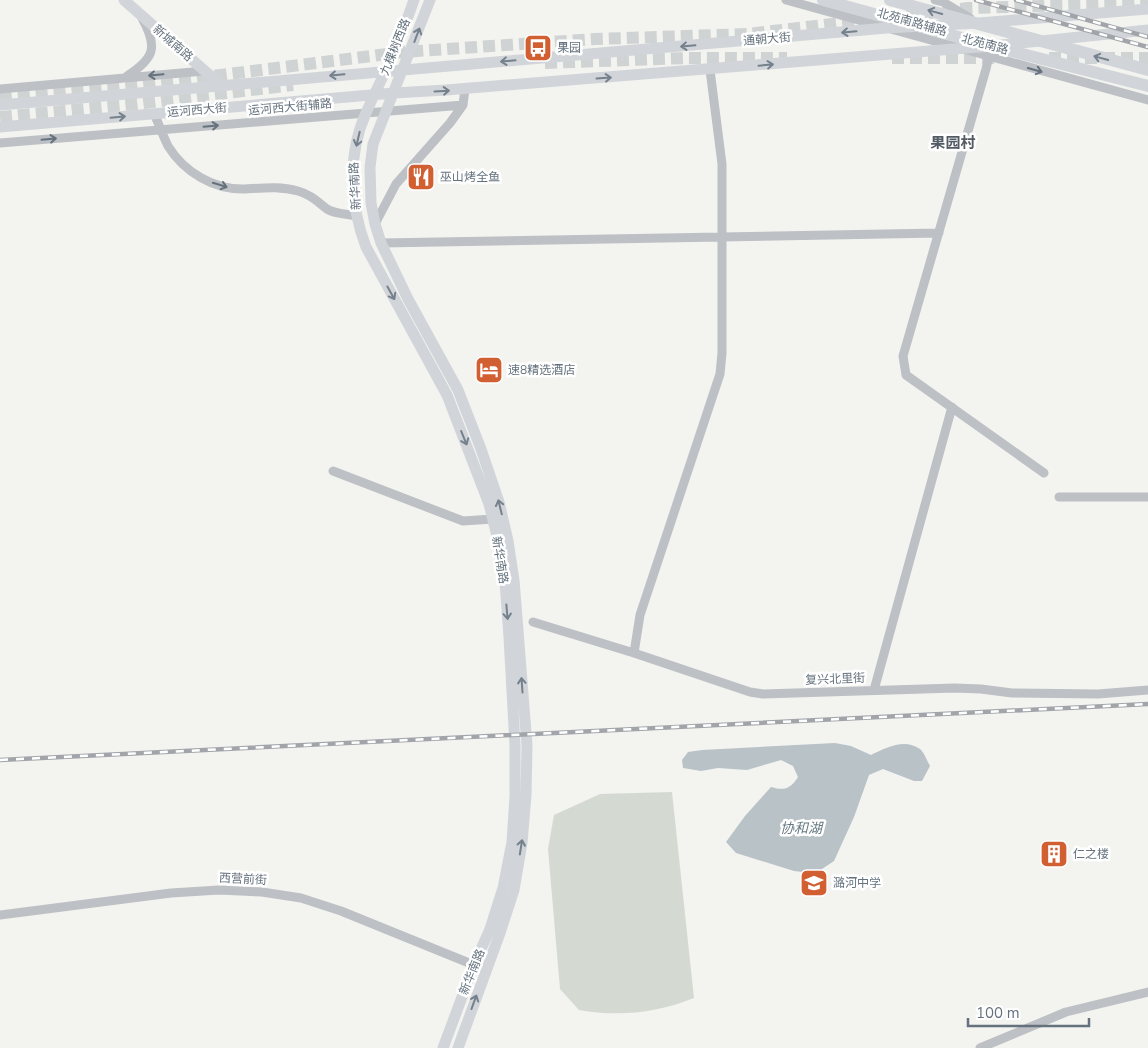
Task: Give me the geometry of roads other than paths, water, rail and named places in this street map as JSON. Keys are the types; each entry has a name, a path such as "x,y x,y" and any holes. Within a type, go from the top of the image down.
{"highway":[{"name":"北苑南路","path":"823,0 916,26 990,51 1148,86"},
{"name":"北苑南路","path":"890,0 1148,70"}],"main road":[{"name":"新城南路","path":"124,0 222,86"},
{"name":"九棵树西路","path":"376,94 414,0"},
{"name":"九棵树西路","path":"394,93 430,0"},
{"name":"通朝大街","path":"386,71 887,28 979,23 1148,9"},
{"name":"通朝大街","path":"394,93 710,70 960,49 990,51 1037,41 1148,30"},
{"name":"运河西大街","path":"0,105 386,71"},
{"name":"运河西大街","path":"0,127 394,93"},
{"name":"新华南路","path":"394,93 373,144 370,167 371,203 375,224 381,243 408,299 458,390 482,449 499,502 514,580 527,745 526,795 522,843 514,890 458,1048"},
{"name":"新华南路","path":"376,94 366,113 359,133 352,164 360,231 366,247 447,395 469,451 493,518 498,540 509,638 515,745 515,796 512,842 503,888 490,929 474,965 443,1048"}],"street":[{"name":"北苑南路辅路","path":"786,0 960,49"},
{"name":"北苑南路辅路","path":"935,0 943,2 979,23"},
{"path":"124,78 142,66 151,56 153,44 150,32 139,14"},
{"path":"1044,473 906,375 903,356 990,51 1148,100"},
{"path":"634,653 640,615 720,374 722,353 722,164 710,70"},
{"path":"0,89 204,71"},
{"path":"375,224 396,184 450,123 463,105 465,89"},
{"name":"运河西大街辅路","path":"0,143 463,105"},
{"path":"154,114 167,144 177,158 189,170 204,180 223,187 242,189 281,188 300,191 319,201 329,210 357,216"},
{"path":"381,243 939,233"},
{"path":"874,690 952,407"},
{"path":"333,471 463,521 493,518"},
{"path":"1058,497 1148,497"},
{"name":"复兴北里街","path":"533,622 634,653 750,692 763,694 954,688 1012,693 1098,694 1148,690"},
{"name":"西营前街","path":"0,915 171,893 219,890 262,892 301,898 342,912 474,965"},
{"path":"980,1048 1066,1012 1148,992"}],"water":[{"name":"协和湖","path":"835,743 851,746 871,755 895,745 908,744 921,750 930,766 922,781 914,781 883,769 869,775 854,817 834,861 819,871 811,873 794,871 736,853 726,842 745,816 771,787 784,789 792,784 798,777 793,766 781,760 747,770 718,768 701,771 683,768 682,760 688,752"}],"tunnel":[{"path":"889,18 968,8 1148,3"},
{"path":"0,99 134,86 403,52 595,39 748,34 866,20"},
{"path":"545,63 687,58 787,58"},
{"path":"892,58 997,58"},
{"path":"1049,58 1148,58"},
{"path":"0,117 136,104 293,85"}],"railway":[{"path":"976,0 1148,47"},
{"path":"1016,0 1148,37"},
{"path":"0,760 1148,704"}],"place":[{"name":"果园","path":"538,48"},
{"name":"巫山烤全鱼","path":"421,177"},
{"name":"速8精选酒店","path":"489,370"},
{"name":"仁之楼","path":"1054,854"},
{"name":"潞河中学","path":"814,883"}],"district":[{"name":"果园村","path":"953,143"}]}
